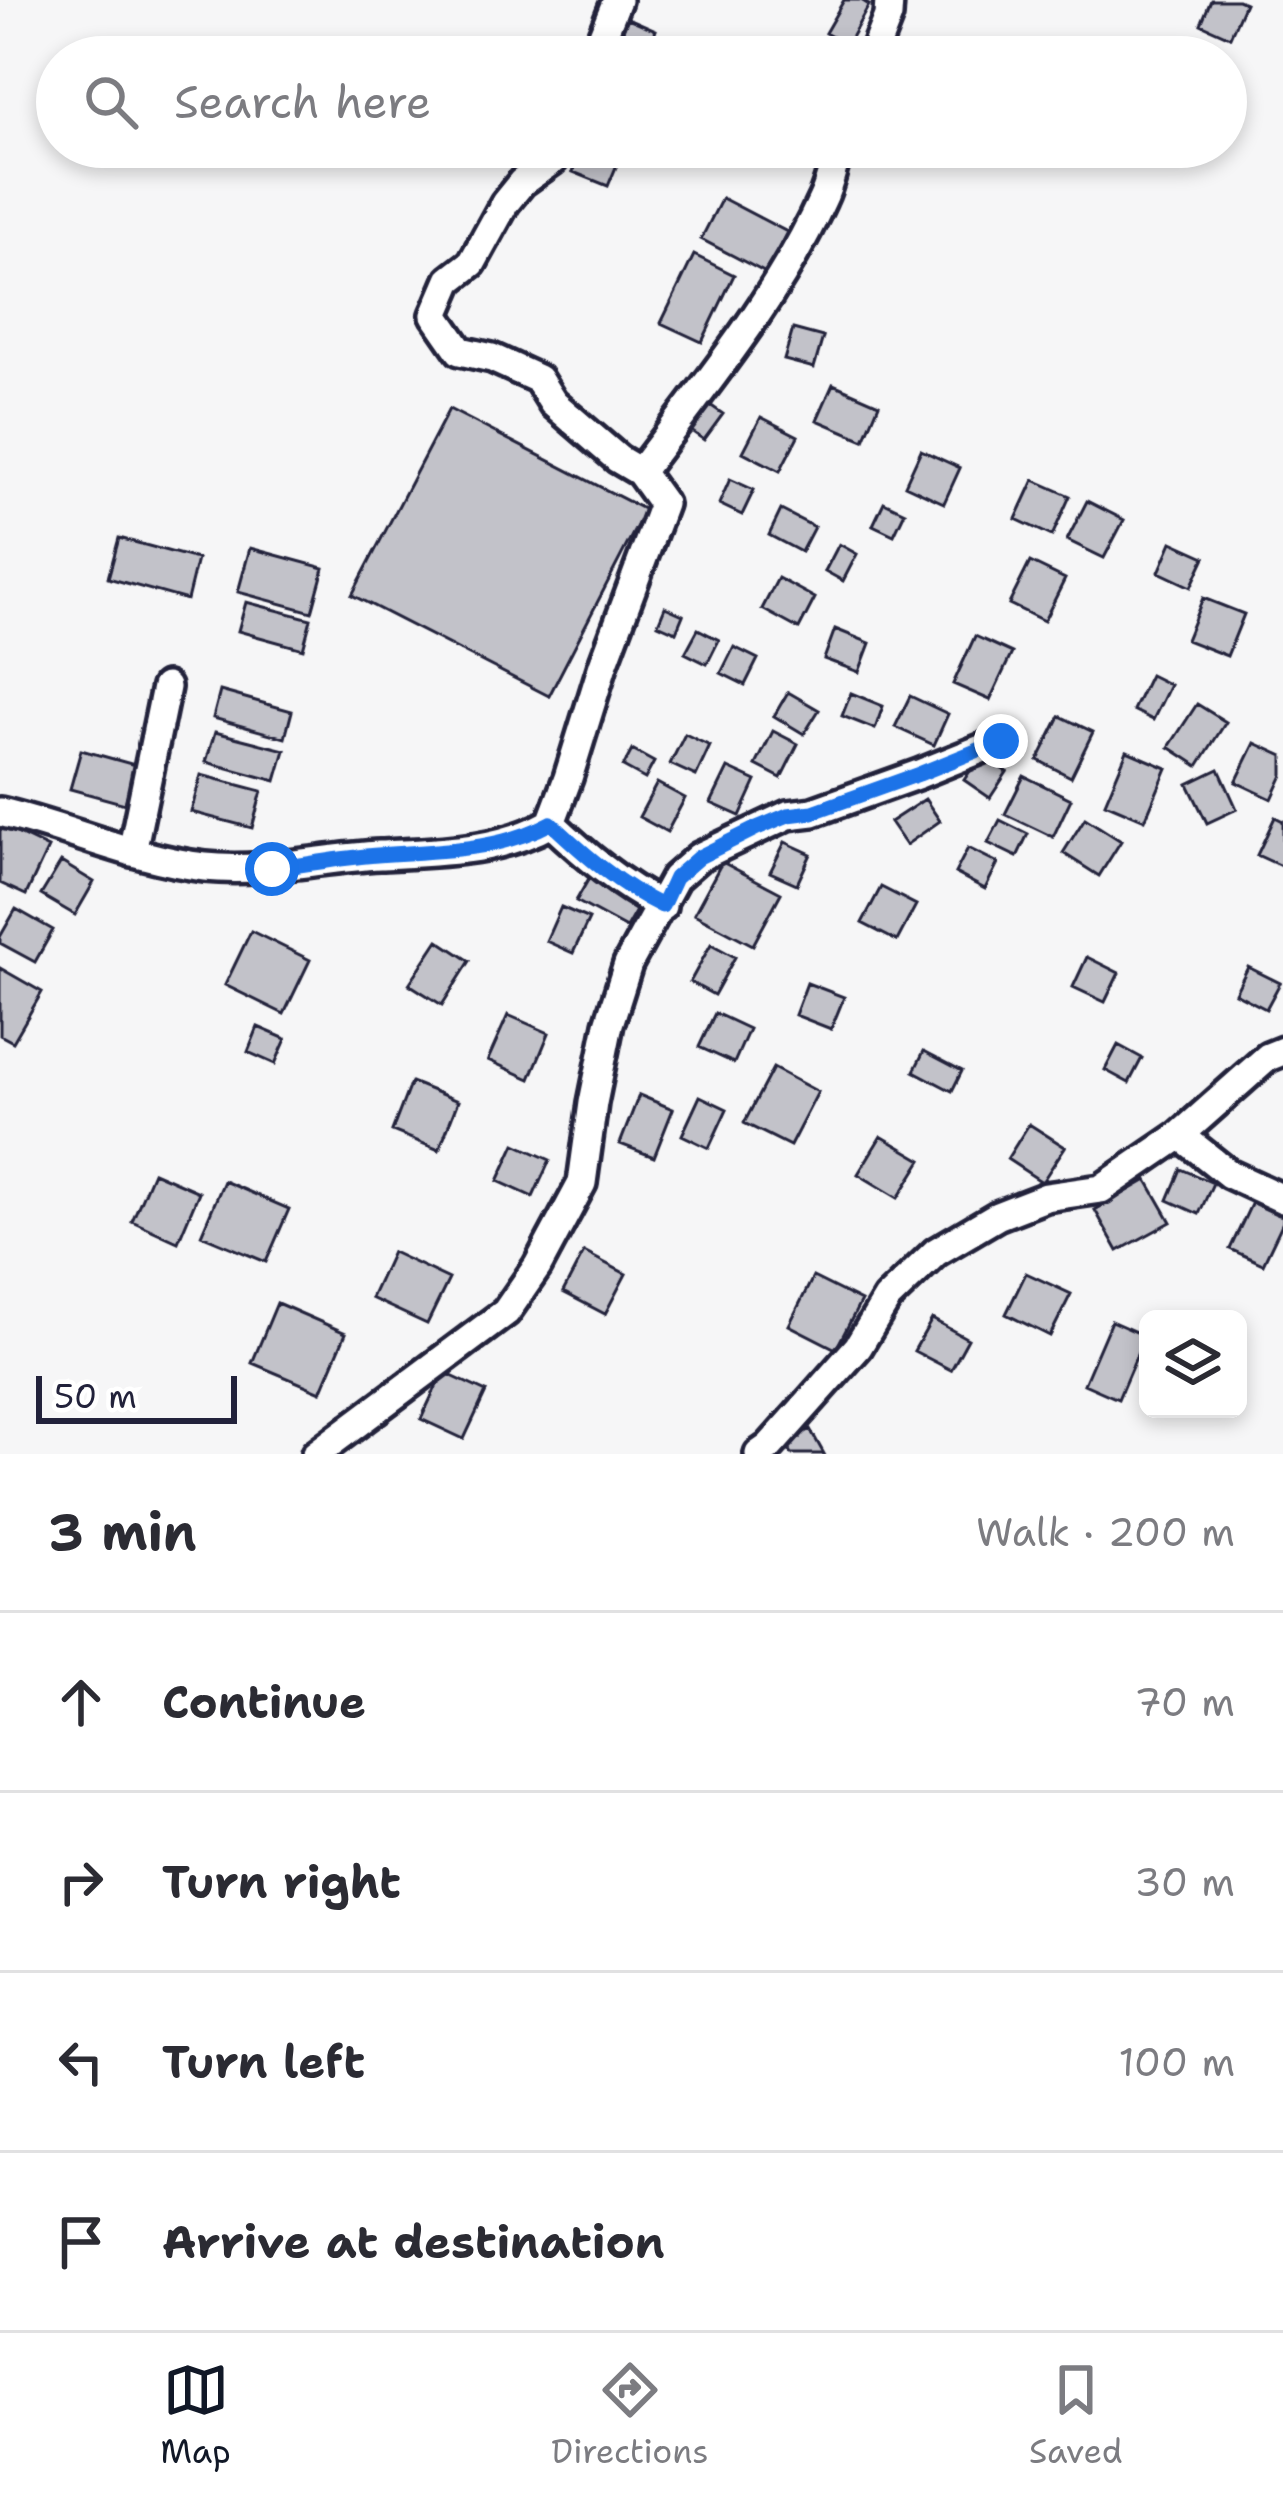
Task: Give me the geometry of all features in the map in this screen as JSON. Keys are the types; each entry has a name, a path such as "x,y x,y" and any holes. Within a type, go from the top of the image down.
{"street":[{"path":"602,36 617,0"},
{"path":"880,36 889,0"},
{"path":"0,812 132,852 205,867 272,869 366,856 459,851 533,833 551,823 663,504 640,472 553,403 538,379 492,358 460,351 435,315 450,280 472,263 505,203 542,168"},
{"path":"640,472 777,283 823,198 832,168"},
{"path":"132,852 166,687"},
{"path":"316,1454 506,1312 537,1267 582,1183 609,1024 628,964 675,878 699,857 757,828 902,781 1001,741"},
{"path":"551,823 591,861 662,906"},
{"path":"759,1454 858,1347 887,1299 936,1252 997,1216 1046,1197 1101,1189 1180,1135 1268,1057 1283,1051"},
{"path":"1180,1135 1229,1174 1283,1199"}],"building":[{"path":"844,0 869,5 852,36 825,33"},
{"path":"1211,0 1245,3 1230,36 1201,24"},
{"path":"628,18 656,30 654,36 621,36"},
{"path":"575,168 616,168 608,186 573,172"},
{"path":"722,198 787,232 766,273 701,239"},
{"path":"694,255 734,275 702,342 661,323"},
{"path":"793,329 823,337 814,368 784,360"},
{"path":"833,384 879,404 864,440 817,420"},
{"path":"703,400 723,414 704,440 684,426"},
{"path":"449,409 645,510 549,696 352,595"},
{"path":"761,417 798,436 780,471 743,452"},
{"path":"921,450 960,468 944,503 905,485"},
{"path":"730,479 754,490 742,515 719,504"},
{"path":"1034,480 1070,496 1052,536 1016,519"},
{"path":"1087,501 1124,520 1104,558 1067,540"},
{"path":"884,502 905,512 894,535 873,525"},
{"path":"781,510 814,527 801,552 769,535"},
{"path":"119,538 197,559 187,600 108,578"},
{"path":"1172,542 1205,557 1191,587 1159,572"},
{"path":"839,544 857,554 843,581 825,571"},
{"path":"250,548 324,568 312,612 238,592"},
{"path":"1030,562 1065,579 1044,621 1009,604"},
{"path":"778,578 815,598 799,629 762,609"},
{"path":"1203,598 1244,614 1227,656 1186,640"},
{"path":"246,602 311,619 303,649 238,631"},
{"path":"665,607 683,615 676,632 658,624"},
{"path":"698,629 719,640 707,664 685,653"},
{"path":"835,629 870,643 859,672 824,659"},
{"path":"975,636 1012,653 990,700 953,684"},
{"path":"734,647 758,659 745,685 721,673"},
{"path":"1150,675 1170,685 1153,720 1133,710"},
{"path":"220,691 292,711 285,738 213,718"},
{"path":"788,692 819,710 804,734 774,716"},
{"path":"851,693 883,706 875,729 842,716"},
{"path":"910,696 948,714 934,745 895,727"},
{"path":"1197,704 1226,722 1198,766 1169,747"},
{"path":"1060,716 1093,732 1071,777 1038,760"},
{"path":"773,731 798,744 781,778 756,765"},
{"path":"215,732 285,750 276,781 206,762"},
{"path":"685,734 710,746 696,776 670,764"},
{"path":"1255,743 1283,756 1283,775 1272,799 1236,782"},
{"path":"81,750 135,765 125,804 70,789"},
{"path":"632,750 654,762 645,779 623,767"},
{"path":"1127,751 1167,768 1145,820 1105,803"},
{"path":"981,755 1007,772 990,798 964,780"},
{"path":"728,768 756,781 740,816 711,803"},
{"path":"1219,769 1237,809 1207,823 1188,784"},
{"path":"201,775 262,791 252,828 191,812"},
{"path":"1024,776 1071,799 1053,837 1005,814"},
{"path":"657,783 685,798 667,832 639,817"},
{"path":"925,799 940,821 906,845 890,822"},
{"path":"1275,817 1283,821 1283,867 1257,855"},
{"path":"1085,818 1121,841 1099,876 1063,853"},
{"path":"1000,820 1028,834 1017,857 988,843"},
{"path":"0,825 48,848 26,895 0,883"},
{"path":"785,842 811,854 797,884 770,872"},
{"path":"968,848 998,863 985,889 955,873"},
{"path":"61,862 94,882 75,915 41,895"},
{"path":"722,862 781,893 753,945 694,914"},
{"path":"592,873 642,900 626,928 576,901"},
{"path":"881,887 916,905 897,941 862,923"},
{"path":"561,907 589,919 573,953 546,941"},
{"path":"16,909 53,930 35,962 0,943"},
{"path":"251,931 310,960 284,1014 225,985"},
{"path":"438,940 470,961 442,1005 409,984"},
{"path":"711,944 735,957 714,995 690,982"},
{"path":"1087,957 1119,973 1105,1002 1073,987"},
{"path":"1248,967 1280,983 1266,1009 1235,993"},
{"path":"0,968 42,992 13,1042 0,1035"},
{"path":"807,983 844,997 831,1029 795,1015"},
{"path":"715,1013 749,1029 734,1063 699,1047"},
{"path":"508,1015 549,1033 530,1079 488,1060"},
{"path":"258,1027 286,1039 275,1064 248,1052"},
{"path":"1118,1045 1142,1058 1129,1083 1105,1070"},
{"path":"924,1051 962,1071 952,1091 914,1071"},
{"path":"773,1068 818,1092 790,1146 744,1123"},
{"path":"411,1082 458,1101 439,1150 392,1131"},
{"path":"639,1095 673,1109 654,1157 620,1144"},
{"path":"700,1096 727,1109 709,1148 682,1135"},
{"path":"1029,1124 1065,1147 1042,1182 1007,1159"},
{"path":"881,1136 922,1160 898,1198 858,1174"},
{"path":"515,1144 550,1160 533,1197 498,1181"},
{"path":"1181,1169 1213,1183 1199,1214 1168,1200"},
{"path":"153,1172 199,1192 178,1242 132,1221"},
{"path":"1147,1180 1171,1222 1118,1251 1095,1210"},
{"path":"224,1181 289,1209 266,1262 201,1235"},
{"path":"1254,1198 1283,1211 1283,1222 1263,1264 1230,1249"},
{"path":"392,1252 449,1279 427,1324 371,1298"},
{"path":"584,1252 626,1274 605,1314 563,1292"},
{"path":"1026,1273 1071,1294 1050,1336 1006,1314"},
{"path":"813,1277 861,1301 836,1349 789,1325"},
{"path":"277,1303 346,1333 321,1392 252,1363"},
{"path":"932,1319 968,1339 951,1370 914,1351"},
{"path":"1111,1321 1139,1333 1139,1350 1118,1399 1084,1384"},
{"path":"443,1372 486,1392 464,1439 421,1419"},
{"path":"810,1429 824,1454 791,1454 785,1443"}],"route":[{"path":"272,869 366,856 459,851 533,833 551,823 591,861 662,906 675,878 699,857 757,828 788,815 813,812 1001,741"}]}
